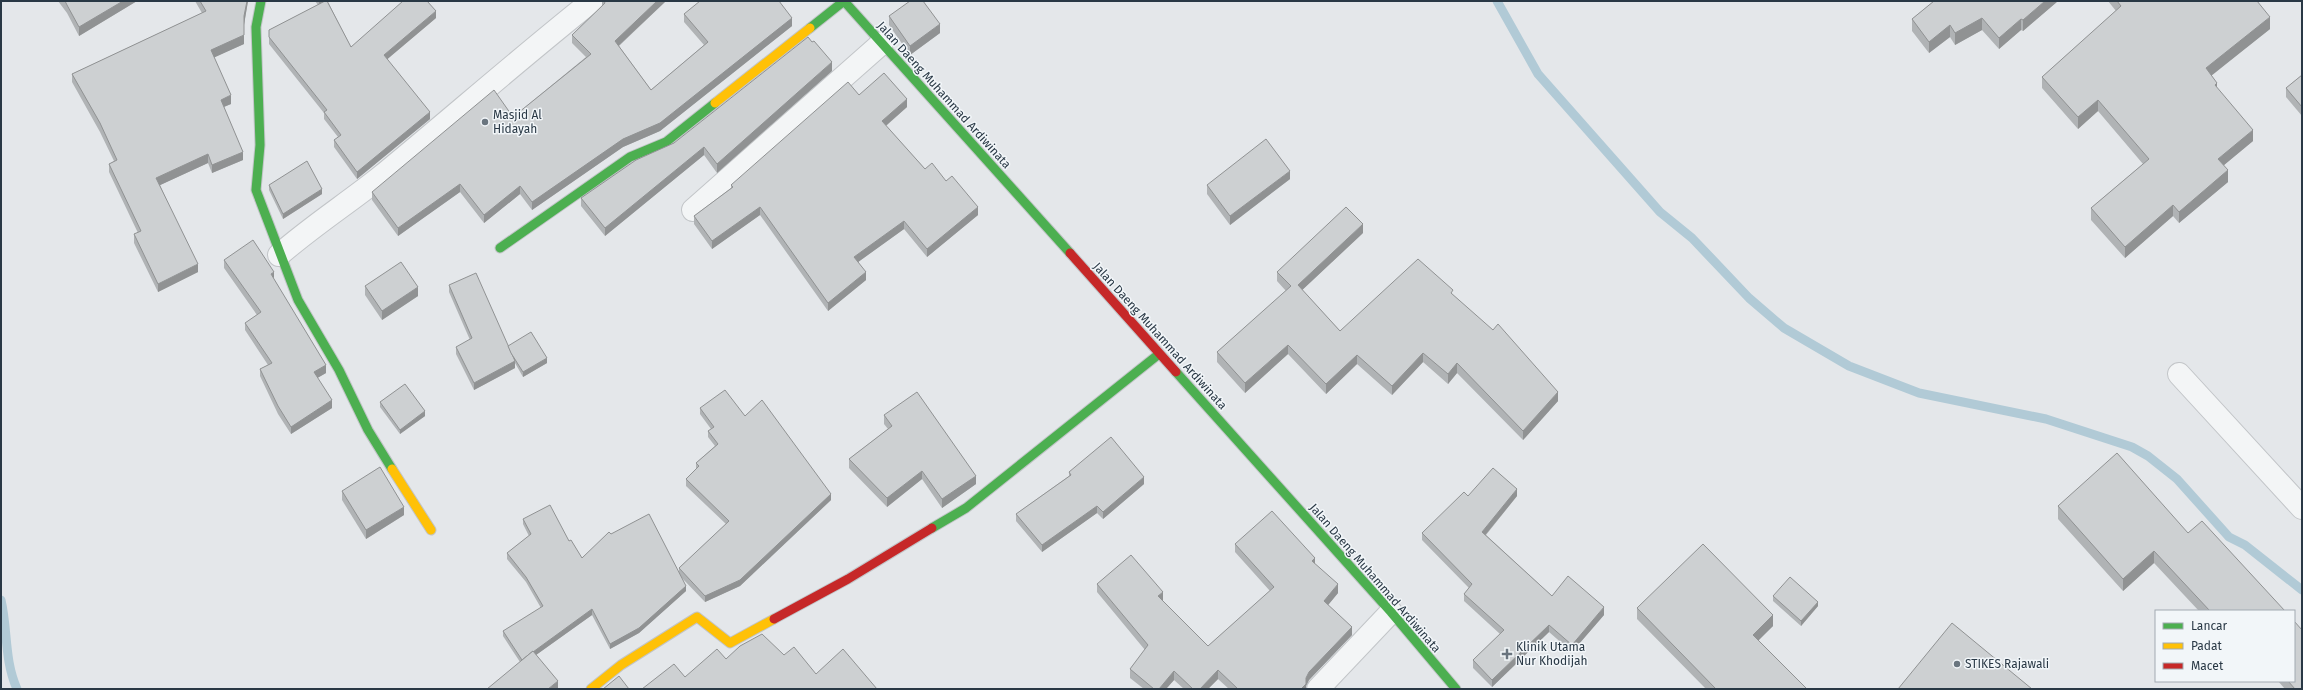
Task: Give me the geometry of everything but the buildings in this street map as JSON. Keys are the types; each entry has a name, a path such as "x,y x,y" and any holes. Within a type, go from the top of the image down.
{"street":[{"path":"261,1 256,27 260,145 256,190 279,255 298,300 339,370 368,430 431,530"},
{"path":"279,255 313,225 377,179 534,47 592,1"},
{"path":"500,248 630,157 666,142 844,1"},
{"name":"Jalan Daeng Muhammad Ardiwinata","path":"844,1 1391,612 1456,689"},
{"path":"693,210 882,43"},
{"path":"591,689 621,665 697,618 730,643 848,579 966,508 1159,354"},
{"path":"2179,374 2302,508"},
{"path":"1318,689 1391,612"}],"waterway":[{"path":"1497,1 1538,74 1660,212 1692,238 1749,298 1784,328 1849,366 1919,393 2046,419 2132,447 2148,456 2177,479 2229,537 2245,545 2302,590"},
{"path":"1,600 8,656 17,689"}],"traffic: fast":[{"path":"261,1 256,27 260,145 256,190 298,300 339,370 368,430 392,469"},
{"path":"810,28 844,1 1070,253"},
{"path":"500,248 630,157 666,142 715,103"},
{"path":"932,528 966,508 1159,354"},
{"path":"1176,372 1391,612 1456,689"}],"traffic: slow":[{"path":"715,103 810,28"},
{"path":"392,469 431,530"},
{"path":"591,689 621,665 697,617 730,643 774,619"}],"traffic: jam":[{"path":"1070,253 1176,372"},
{"path":"774,619 848,579 932,528"}],"place":[{"name":"Masjid Al Hidayah","path":"485,122"},
{"name":"Klinik Utama Nur Khodijah","path":"1507,654"},
{"name":"STIKES Rajawali","path":"1957,664"}]}
